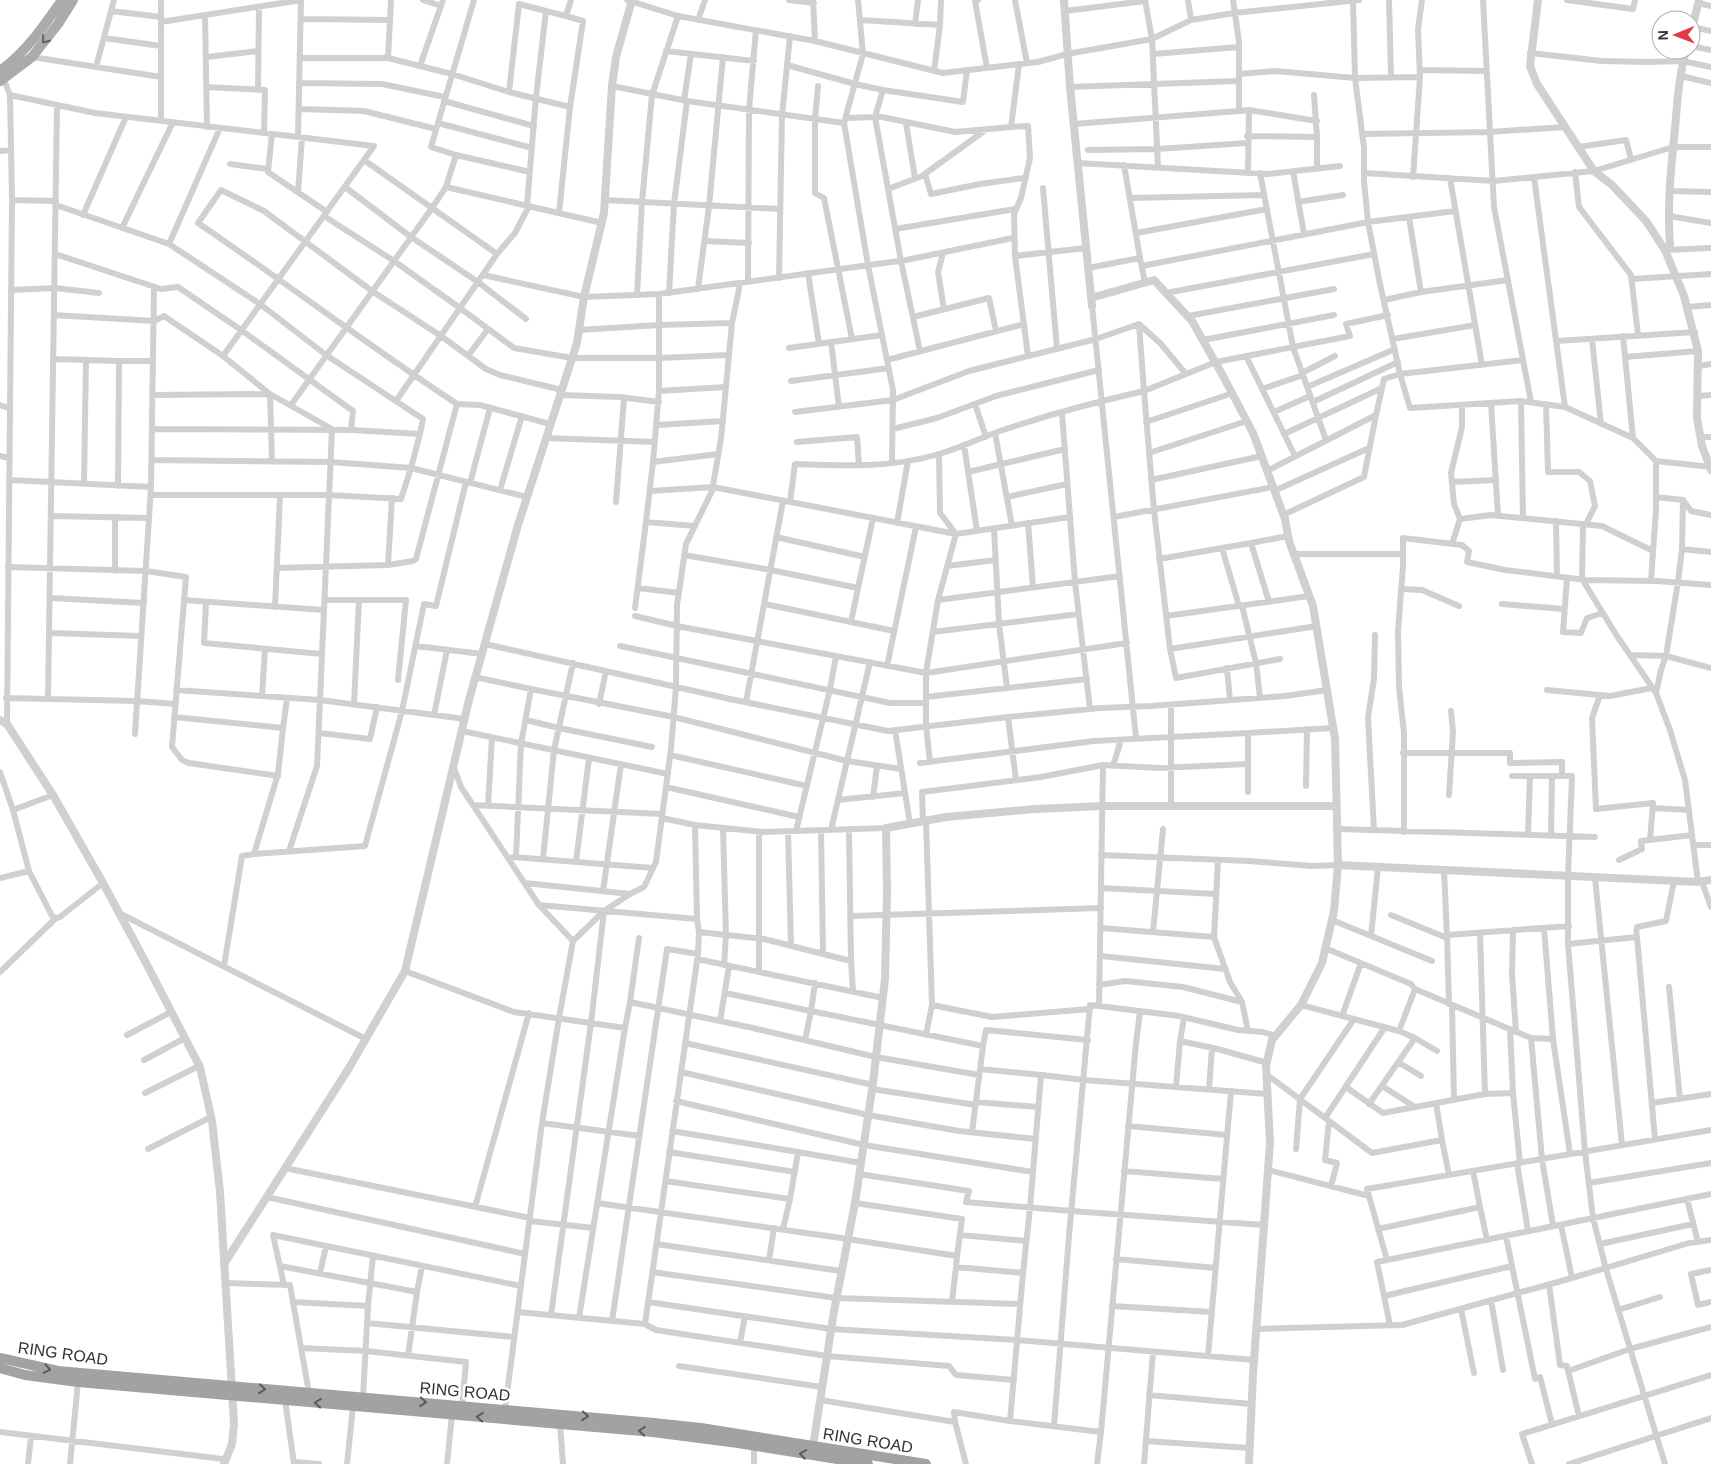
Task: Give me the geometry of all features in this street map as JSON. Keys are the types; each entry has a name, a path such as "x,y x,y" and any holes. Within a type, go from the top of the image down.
{"highway":[{"name":"RING ROAD","path":"0,1358 58,1371 231,1390 285,1400 653,1432 846,1459 926,1464"},
{"name":"RING ROAD","path":"0,1368 25,1375 78,1382 309,1393 702,1428 813,1446 846,1459 868,1464"}],"main road":[{"path":"1,75 39,32 62,0"},
{"path":"1,75 32,57 58,24 73,0"}],"street":[{"path":"96,67 114,0"},
{"path":"161,0 161,121"},
{"path":"111,11 161,19 205,15 301,0 298,192"},
{"path":"388,58 391,0"},
{"path":"420,66 442,3 423,0"},
{"path":"474,0 430,147 530,172"},
{"path":"566,16 571,0"},
{"path":"224,1264 366,1039 405,972 476,676 527,497 572,358 579,330 584,297 602,223 612,86 616,57 631,0 678,16 815,40 863,54 943,73 1027,63 1067,54 1152,40 1191,20 1234,13 1356,0 1355,78 1364,148 1368,222 1400,374 1410,408 1521,401 1565,407 1633,438 1656,462 1710,468 1702,446 1697,418 1699,366 1695,332 1676,277 1665,250 1646,222 1612,185 1594,171 1538,84 1530,66 1530,53 1538,0"},
{"path":"698,20 706,0"},
{"path":"789,0 813,2 815,40"},
{"path":"858,0 863,54 845,121 868,265 893,390 892,462"},
{"path":"915,24 918,0"},
{"path":"934,71 940,26 941,0"},
{"path":"978,0 975,0 987,68"},
{"path":"1015,0 1027,63"},
{"path":"1064,0 1070,87 1136,738"},
{"path":"1188,0 1191,20"},
{"path":"1233,0 1239,46 1239,111"},
{"path":"1389,0 1391,77"},
{"path":"1413,177 1420,73 1418,28 1422,0"},
{"path":"1483,0 1494,207 1531,402"},
{"path":"1567,0 1633,8 1635,0"},
{"path":"1065,11 1111,3 1145,1 1152,40 1158,167"},
{"path":"1698,1 1711,6"},
{"path":"509,92 519,4 583,22 570,107 559,213"},
{"path":"258,90 259,7"},
{"path":"396,401 478,282 515,233 528,206 536,97 546,11"},
{"path":"205,15 207,126"},
{"path":"637,295 642,202 652,95 678,16"},
{"path":"301,19 390,20"},
{"path":"861,20 940,26"},
{"path":"748,282 749,110 756,30"},
{"path":"779,278 782,115 790,36"},
{"path":"104,38 161,46"},
{"path":"1153,54 1239,46"},
{"path":"666,50 754,61"},
{"path":"207,57 258,51"},
{"path":"1530,53 1602,61 1683,61 1711,67"},
{"path":"669,293 674,204 691,54"},
{"path":"32,57 161,78"},
{"path":"698,289 709,206 723,57"},
{"path":"300,58 388,58 570,107"},
{"path":"1665,250 1670,244 1669,216 1673,147 1683,61"},
{"path":"1010,127 1019,64"},
{"path":"787,65 883,90 963,102 967,70"},
{"path":"1070,87 1154,84 1239,77 1275,71 1355,78 1391,77 1420,73 1486,71"},
{"path":"0,1432 224,1461 232,1444 234,1424 220,1192 211,1117 199,1066 103,883 53,795 3,722 6,698 3,686 10,480 12,200 10,95 1,75"},
{"path":"1681,76 1711,83"},
{"path":"299,83 382,84 445,99 534,126"},
{"path":"612,86 686,101 815,119 845,121 882,117 955,132 1028,126 1030,158 1021,198 1015,209 1013,238 1028,356"},
{"path":"818,86 815,119 815,193 824,198 852,339"},
{"path":"206,87 265,90 264,133"},
{"path":"883,90 875,117 901,261 920,352"},
{"path":"10,95 95,113 374,146 223,356"},
{"path":"1314,95 1317,121 1317,169"},
{"path":"48,699 53,482 57,106"},
{"path":"299,108 364,111 532,148"},
{"path":"1074,124 1249,110 1317,121"},
{"path":"1248,173 1247,140 1249,110"},
{"path":"83,215 126,117"},
{"path":"122,228 173,122"},
{"path":"906,123 915,178"},
{"path":"1362,134 1489,132 1566,127"},
{"path":"169,244 220,128"},
{"path":"888,189 925,174 988,129"},
{"path":"272,134 268,172 514,348 572,358 659,358 729,355"},
{"path":"1088,150 1157,149 1247,140 1317,137"},
{"path":"1578,147 1626,140 1631,159"},
{"path":"1364,173 1494,181 1594,171 1673,147 1711,147"},
{"path":"0,151 10,150"},
{"path":"291,405 432,208 446,186 456,154"},
{"path":"364,160 498,254"},
{"path":"1078,162 1248,173 1340,166"},
{"path":"230,164 268,169"},
{"path":"1124,165 1145,283"},
{"path":"1293,171 1304,234"},
{"path":"1575,172 1579,207 1631,275 1638,335"},
{"path":"1260,173 1292,347 1326,440"},
{"path":"925,174 931,194 980,184 1024,178"},
{"path":"1534,177 1565,407"},
{"path":"1450,178 1482,365"},
{"path":"446,186 602,223"},
{"path":"345,187 411,238 478,282 526,319"},
{"path":"1043,188 1056,349"},
{"path":"550,424 474,404 456,404 198,222 221,190 264,211 306,240 372,291 441,336 486,369 500,376 561,392 658,402"},
{"path":"1670,191 1711,192"},
{"path":"1130,198 1264,195"},
{"path":"1298,202 1343,195"},
{"path":"12,200 56,203 83,215 169,244 260,304 326,355 424,418 401,499 280,495 151,495"},
{"path":"605,200 780,209"},
{"path":"895,229 1015,209"},
{"path":"1136,233 1267,209"},
{"path":"1142,266 1368,222 1455,211"},
{"path":"1669,216 1711,223"},
{"path":"1409,217 1421,292"},
{"path":"483,275 584,297 659,294 901,261 1013,238"},
{"path":"705,241 749,243"},
{"path":"1015,256 1086,248"},
{"path":"1665,250 1711,248"},
{"path":"943,253 938,272 944,309"},
{"path":"55,254 163,290 178,287 353,411 351,430"},
{"path":"1166,293 1374,254"},
{"path":"1088,268 1140,258"},
{"path":"808,273 819,344"},
{"path":"1632,279 1711,274"},
{"path":"1092,302 1154,280 1188,316 1216,362 1247,421 1283,515 1317,626 1334,728 1338,830 1338,865 1334,911 1322,963 1301,1006 1272,1040 1267,1063 1270,1143 1248,1464"},
{"path":"1384,300 1421,292 1508,280"},
{"path":"505,1409 542,1123 558,1018 573,941 604,911 644,887 656,862 674,717 679,592 684,555 686,544 713,487 723,421 732,322 740,284"},
{"path":"135,734 151,495 154,287"},
{"path":"11,290 55,288 99,293"},
{"path":"1188,316 1334,289"},
{"path":"659,294 657,424 635,612 677,626 926,673 1127,643"},
{"path":"913,317 989,298 996,332"},
{"path":"1687,307 1711,305"},
{"path":"54,315 154,320 164,316 223,356 270,394 332,429"},
{"path":"1203,340 1334,315"},
{"path":"746,702 776,537 795,464 859,465 908,460 939,454 995,433 1102,401 1144,391 1216,362 1350,336 1346,324 1388,316"},
{"path":"579,330 732,322"},
{"path":"887,360 1024,324"},
{"path":"795,412 893,400 969,371 1096,339 1139,324"},
{"path":"1139,324 1161,344 1186,374"},
{"path":"1139,324 1154,510 1170,650 1176,678 1280,659"},
{"path":"1393,339 1475,325"},
{"path":"468,356 488,329"},
{"path":"1557,341 1695,332"},
{"path":"789,348 882,335"},
{"path":"1623,336 1633,438"},
{"path":"1592,339 1601,424"},
{"path":"831,342 839,406"},
{"path":"1307,387 1395,349"},
{"path":"1625,357 1698,351"},
{"path":"1246,356 1296,456"},
{"path":"1262,389 1302,374 1335,356"},
{"path":"54,360 153,361"},
{"path":"84,484 86,360"},
{"path":"1283,515 1364,477 1384,379 1400,374 1523,360"},
{"path":"118,486 119,361"},
{"path":"1274,412 1311,399 1398,362"},
{"path":"1699,366 1711,364"},
{"path":"791,381 889,368"},
{"path":"893,430 937,418 996,396 1099,370"},
{"path":"659,390 726,387"},
{"path":"1284,434 1382,388"},
{"path":"153,395 270,394"},
{"path":"270,394 272,461"},
{"path":"1146,422 1233,394"},
{"path":"1698,396 1711,395"},
{"path":"616,502 624,398"},
{"path":"1521,401 1523,518"},
{"path":"1491,403 1498,516"},
{"path":"277,568 388,565 415,560 456,404"},
{"path":"975,404 986,436"},
{"path":"1546,404 1548,472 1579,472 1590,481 1595,506 1585,524 1582,580 1654,690 1670,730 1685,780 1700,882 1711,907"},
{"path":"1452,544 1460,520 1454,504 1451,473 1462,427 1462,405"},
{"path":"0,406 10,408"},
{"path":"224,966 242,856 365,846 402,711 424,604 436,606 468,482 490,408"},
{"path":"1062,413 1075,582 1090,709"},
{"path":"1267,470 1376,415"},
{"path":"500,490 522,416"},
{"path":"657,424 723,421"},
{"path":"1149,453 1247,421"},
{"path":"152,429 332,429 420,434"},
{"path":"289,852 317,766 332,429"},
{"path":"995,433 1012,526"},
{"path":"797,442 857,437 859,465"},
{"path":"1700,437 1711,437"},
{"path":"546,438 655,442"},
{"path":"964,445 977,531"},
{"path":"1114,517 1274,489 1370,448"},
{"path":"968,472 1065,450"},
{"path":"654,462 718,454"},
{"path":"939,454 940,513 956,534"},
{"path":"0,456 9,458"},
{"path":"1151,480 1262,456"},
{"path":"152,460 331,462 411,468 527,497"},
{"path":"897,523 908,460"},
{"path":"1651,581 1656,462"},
{"path":"10,480 151,487"},
{"path":"1452,482 1496,480"},
{"path":"1007,497 1068,484"},
{"path":"650,491 713,487 956,534 1070,517"},
{"path":"275,607 280,495"},
{"path":"1656,497 1684,500"},
{"path":"388,565 392,498"},
{"path":"1684,500 1691,511 1711,515"},
{"path":"1654,690 1666,656 1678,582 1682,549 1684,500"},
{"path":"52,516 149,518"},
{"path":"1460,520 1498,516 1602,526 1653,551"},
{"path":"0,517 8,520"},
{"path":"115,517 115,571"},
{"path":"851,622 873,518"},
{"path":"1556,521 1557,576"},
{"path":"646,522 695,526"},
{"path":"1028,523 1034,587"},
{"path":"887,666 916,527"},
{"path":"994,528 999,624 1007,688"},
{"path":"930,762 926,725 926,673 938,600 956,534"},
{"path":"1160,559 1288,536"},
{"path":"776,537 865,557"},
{"path":"1404,832 1404,733 1399,687 1398,631 1402,589 1402,538 1462,545 1470,551 1467,562 1505,570 1582,580 1678,582 1711,585"},
{"path":"1251,543 1269,602"},
{"path":"1222,548 1250,637 1256,663 1260,698"},
{"path":"1682,549 1711,552"},
{"path":"1294,554 1403,554"},
{"path":"684,555 858,588"},
{"path":"947,566 996,560"},
{"path":"8,567 146,571 186,576 172,748 182,760 198,766 278,776"},
{"path":"938,600 1120,576"},
{"path":"1567,578 1563,632 1581,632 1587,618 1603,613"},
{"path":"638,588 679,592"},
{"path":"1402,589 1422,590 1459,606"},
{"path":"1166,616 1309,596"},
{"path":"50,598 144,603"},
{"path":"324,600 404,599 407,602 398,680"},
{"path":"184,600 324,610"},
{"path":"354,704 359,600"},
{"path":"206,602 204,643 322,654"},
{"path":"765,604 894,631"},
{"path":"1502,604 1564,609"},
{"path":"933,632 1079,614"},
{"path":"1170,650 1317,626"},
{"path":"50,633 141,636"},
{"path":"1374,830 1368,717 1374,679 1375,635"},
{"path":"485,644 676,687 888,731 926,725 1090,709 1260,698 1327,690"},
{"path":"416,646 482,654"},
{"path":"620,646 752,672 890,703 1087,679"},
{"path":"262,696 265,649"},
{"path":"434,715 447,650"},
{"path":"791,946 792,831 799,817 807,786 836,656"},
{"path":"1630,656 1666,656 1711,668"},
{"path":"831,830 870,662"},
{"path":"543,859 554,750 573,663"},
{"path":"1227,668 1230,700"},
{"path":"599,704 606,671"},
{"path":"476,676 599,704 674,717 847,761 901,769"},
{"path":"516,857 522,744 531,689"},
{"path":"176,690 320,700 465,719"},
{"path":"1547,690 1610,696 1654,690"},
{"path":"1600,695 1592,718 1596,809 1654,803 1650,840"},
{"path":"6,698 175,704"},
{"path":"254,854 278,776 287,698"},
{"path":"1171,705 1171,806"},
{"path":"319,732 370,739 378,708"},
{"path":"1450,794 1453,754 1451,711"},
{"path":"174,717 284,728"},
{"path":"1008,717 1016,780"},
{"path":"526,720 652,747"},
{"path":"920,763 1136,738 1334,728"},
{"path":"1306,786 1307,729"},
{"path":"895,730 910,824"},
{"path":"462,732 668,774"},
{"path":"1248,733 1248,792"},
{"path":"488,805 492,738"},
{"path":"1113,766 1122,740"},
{"path":"1403,753 1510,753 1510,763 1562,762 1562,776"},
{"path":"670,755 807,786"},
{"path":"576,862 589,758"},
{"path":"603,891 621,764"},
{"path":"926,1035 932,1004 925,821 922,792 1016,780 1104,765 1172,767 1248,764"},
{"path":"1099,1006 1104,765"},
{"path":"873,797 877,766"},
{"path":"454,768 461,787 539,905 573,941"},
{"path":"0,772 13,810 29,871 52,916 56,918"},
{"path":"1512,776 1572,776 1568,876 1568,944 1585,1152 1593,1218 1606,1269 1665,1464"},
{"path":"1528,835 1530,776"},
{"path":"1551,836 1552,776"},
{"path":"666,787 799,817"},
{"path":"838,800 905,794"},
{"path":"13,810 53,795"},
{"path":"473,805 662,816 695,825 759,832 886,828 946,817 1036,809 1103,806 1336,806"},
{"path":"1653,808 1689,810"},
{"path":"645,1324 697,956 699,932 697,919 695,825"},
{"path":"720,1021 727,965 724,828"},
{"path":"813,1446 836,1298 855,1203 873,1087 886,980 886,828"},
{"path":"849,829 853,991"},
{"path":"1153,932 1163,829"},
{"path":"821,830 823,954"},
{"path":"1338,830 1595,837"},
{"path":"759,832 759,972"},
{"path":"1619,860 1642,849 1641,842 1692,835"},
{"path":"1694,845 1711,845"},
{"path":"1101,855 1595,878 1700,882 1711,880"},
{"path":"507,856 653,868"},
{"path":"1218,860 1214,937 1230,982 1242,1002 1248,1031"},
{"path":"1371,936 1378,867"},
{"path":"1444,870 1454,1100"},
{"path":"0,878 29,871"},
{"path":"1595,878 1622,1145"},
{"path":"1655,1140 1636,937 1637,927 1666,921 1674,881"},
{"path":"0,972 56,918 60,917 103,883"},
{"path":"525,883 630,894"},
{"path":"1101,888 1216,894"},
{"path":"539,905 697,919"},
{"path":"850,916 929,915 1101,908"},
{"path":"551,1315 591,1023 604,911"},
{"path":"119,913 366,1039"},
{"path":"1391,915 1447,937 1569,926"},
{"path":"1332,920 1432,961"},
{"path":"1101,928 1214,937"},
{"path":"1544,928 1553,1039 1570,1154"},
{"path":"1513,930 1513,1093 1519,1163 1528,1231"},
{"path":"699,932 760,938 851,961"},
{"path":"1480,933 1485,1094"},
{"path":"1568,944 1636,937"},
{"path":"579,1318 639,938"},
{"path":"1325,948 1411,984 1415,989 1513,1031 1531,1038 1553,1039"},
{"path":"612,1321 667,949 727,965 883,998"},
{"path":"1101,956 1225,969"},
{"path":"1342,1016 1361,963"},
{"path":"405,972 514,1012 625,1028"},
{"path":"1099,985 1125,981 1184,987 1242,1002"},
{"path":"805,1040 815,984"},
{"path":"1669,987 1680,1099"},
{"path":"1399,1031 1415,989"},
{"path":"725,993 983,1046"},
{"path":"630,1002 876,1057 980,1072 1041,1075 1268,1094"},
{"path":"932,1004 992,1016 1090,1009"},
{"path":"1054,1426 1090,1005 1184,1018 1276,1036"},
{"path":"1301,1006 1399,1031 1437,1051"},
{"path":"127,1035 171,1012"},
{"path":"1097,1464 1140,1012"},
{"path":"475,1207 529,1013"},
{"path":"1176,1087 1184,1018"},
{"path":"1296,1149 1300,1099 1354,1019"},
{"path":"1331,1186 1337,1163 1325,1160 1327,1119 1385,1027"},
{"path":"972,1132 986,1030 1088,1040"},
{"path":"144,1060 184,1038"},
{"path":"1369,1104 1415,1038"},
{"path":"1531,1038 1542,1159 1553,1226"},
{"path":"1180,1041 1267,1063"},
{"path":"685,1043 873,1087 976,1104 1038,1107"},
{"path":"1209,1090 1212,1048"},
{"path":"1398,1062 1422,1076"},
{"path":"145,1093 199,1066"},
{"path":"680,1072 868,1115 972,1132 1036,1139"},
{"path":"1266,1074 1372,1153 1442,1140"},
{"path":"1010,1421 1041,1075"},
{"path":"1382,1086 1415,1107"},
{"path":"1346,1087 1382,1113 1485,1094 1513,1093"},
{"path":"1208,1356 1230,1091"},
{"path":"1652,1103 1711,1094"},
{"path":"676,1102 864,1145 1033,1172"},
{"path":"1436,1103 1450,1175"},
{"path":"148,1149 211,1117"},
{"path":"542,1123 640,1136"},
{"path":"1128,1126 1227,1135"},
{"path":"1387,1260 1367,1189 1711,1130"},
{"path":"672,1131 861,1163"},
{"path":"669,1152 795,1172"},
{"path":"783,1230 798,1152"},
{"path":"1589,1183 1711,1163"},
{"path":"285,1168 530,1220 593,1228"},
{"path":"1268,1170 1369,1196"},
{"path":"1124,1171 1223,1179"},
{"path":"1473,1171 1486,1240"},
{"path":"859,1174 969,1191 966,1202 1264,1225"},
{"path":"665,1181 790,1199"},
{"path":"1390,1326 1377,1262 1711,1194"},
{"path":"267,1197 525,1254"},
{"path":"1687,1199 1698,1242"},
{"path":"597,1203 957,1256"},
{"path":"855,1203 962,1220 952,1302"},
{"path":"1378,1229 1480,1207"},
{"path":"1600,1244 1693,1224"},
{"path":"1561,1225 1572,1278"},
{"path":"769,1260 774,1228"},
{"path":"284,1285 273,1235 521,1286"},
{"path":"960,1235 1026,1241"},
{"path":"1506,1236 1535,1380 1540,1377 1552,1424"},
{"path":"1256,1329 1402,1325 1698,1242 1711,1240"},
{"path":"656,1244 841,1271"},
{"path":"320,1274 326,1246"},
{"path":"363,1397 373,1256"},
{"path":"1116,1259 1216,1268"},
{"path":"280,1266 417,1292"},
{"path":"408,1356 422,1266"},
{"path":"1384,1296 1512,1266"},
{"path":"956,1267 1023,1273"},
{"path":"1711,1270 1691,1274 1698,1304 1711,1302"},
{"path":"652,1272 836,1298 1020,1304"},
{"path":"226,1283 290,1285 309,1393"},
{"path":"1549,1284 1560,1365 1567,1366 1579,1416"},
{"path":"1618,1310 1660,1297"},
{"path":"1491,1300 1503,1370"},
{"path":"293,1302 368,1306"},
{"path":"648,1302 831,1329 1017,1340 1254,1360"},
{"path":"1112,1306 1212,1312"},
{"path":"1461,1309 1474,1373"},
{"path":"518,1312 645,1324 656,1330 740,1343 827,1356 949,1366 956,1375 1014,1380"},
{"path":"740,1343 745,1316"},
{"path":"367,1323 514,1337"},
{"path":"1568,1371 1630,1350 1711,1327"},
{"path":"301,1348 366,1351 466,1362 462,1406"},
{"path":"1144,1464 1153,1352"},
{"path":"679,1366 822,1387"},
{"path":"1532,1464 1522,1434 1711,1375"},
{"path":"70,1464 78,1382"},
{"path":"1149,1395 1252,1404"},
{"path":"285,1400 294,1463 319,1464"},
{"path":"820,1400 955,1422"},
{"path":"347,1464 353,1406"},
{"path":"966,1464 954,1412 1100,1432"},
{"path":"447,1464 452,1415"},
{"path":"1569,1464 1711,1418"},
{"path":"560,1424 563,1464"},
{"path":"28,1464 31,1436"},
{"path":"1146,1441 1249,1448"},
{"path":"754,1446 754,1464"}]}
